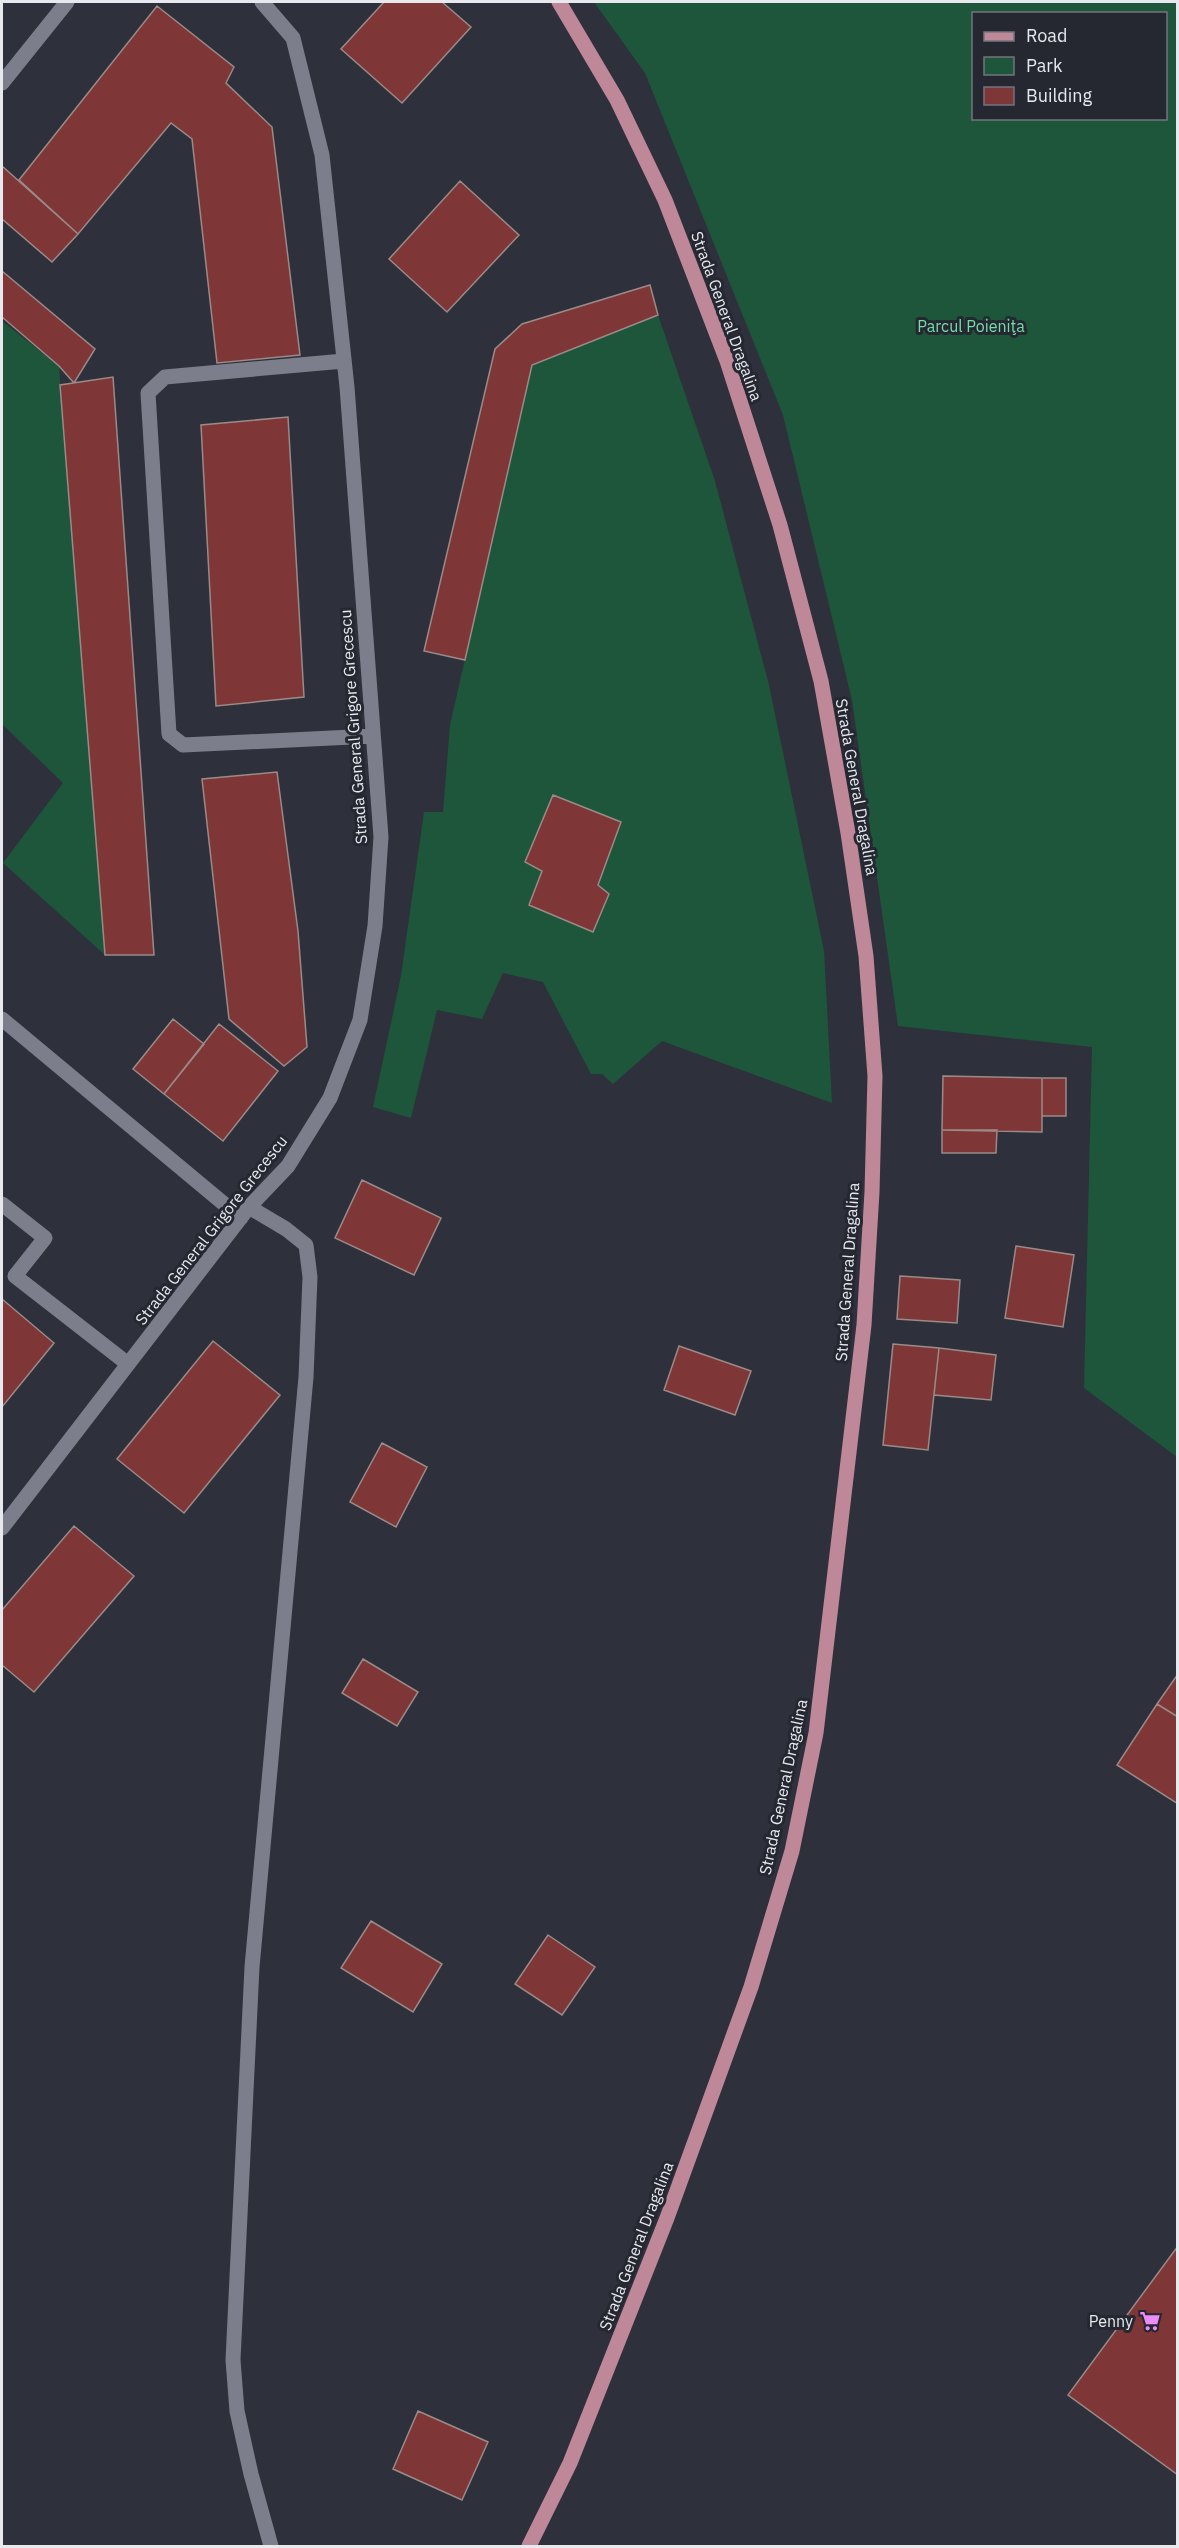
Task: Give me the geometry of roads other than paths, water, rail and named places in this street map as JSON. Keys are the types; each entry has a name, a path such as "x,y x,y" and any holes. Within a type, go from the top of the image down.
{"main road":[{"name":"Strada General Dragalina","path":"529,2547 570,2463 667,2218 751,1987 792,1851 816,1733 864,1325 872,1192 875,1076 866,957 846,822 820,681 780,525 727,361 665,200 617,100 559,2"}],"street":[{"path":"2,83 67,2"},
{"name":"Strada General Grigore Grecescu","path":"2,1528 245,1212 288,1166 330,1098 360,1020 375,926 381,837 344,361 322,155 293,39 262,2"},
{"path":"344,361 165,377 148,393 169,734 183,746 373,736"},
{"path":"2,1020 245,1212 286,1229 306,1245 310,1277 306,1377 252,1968 233,2360 237,2411 271,2547"},
{"path":"2,1204 45,1238 15,1276 128,1365"}],"place":[{"name":"Penny","path":"1150,2321"}],"park label":[{"name":"Parcul Poieniţa","path":"971,326"}]}
